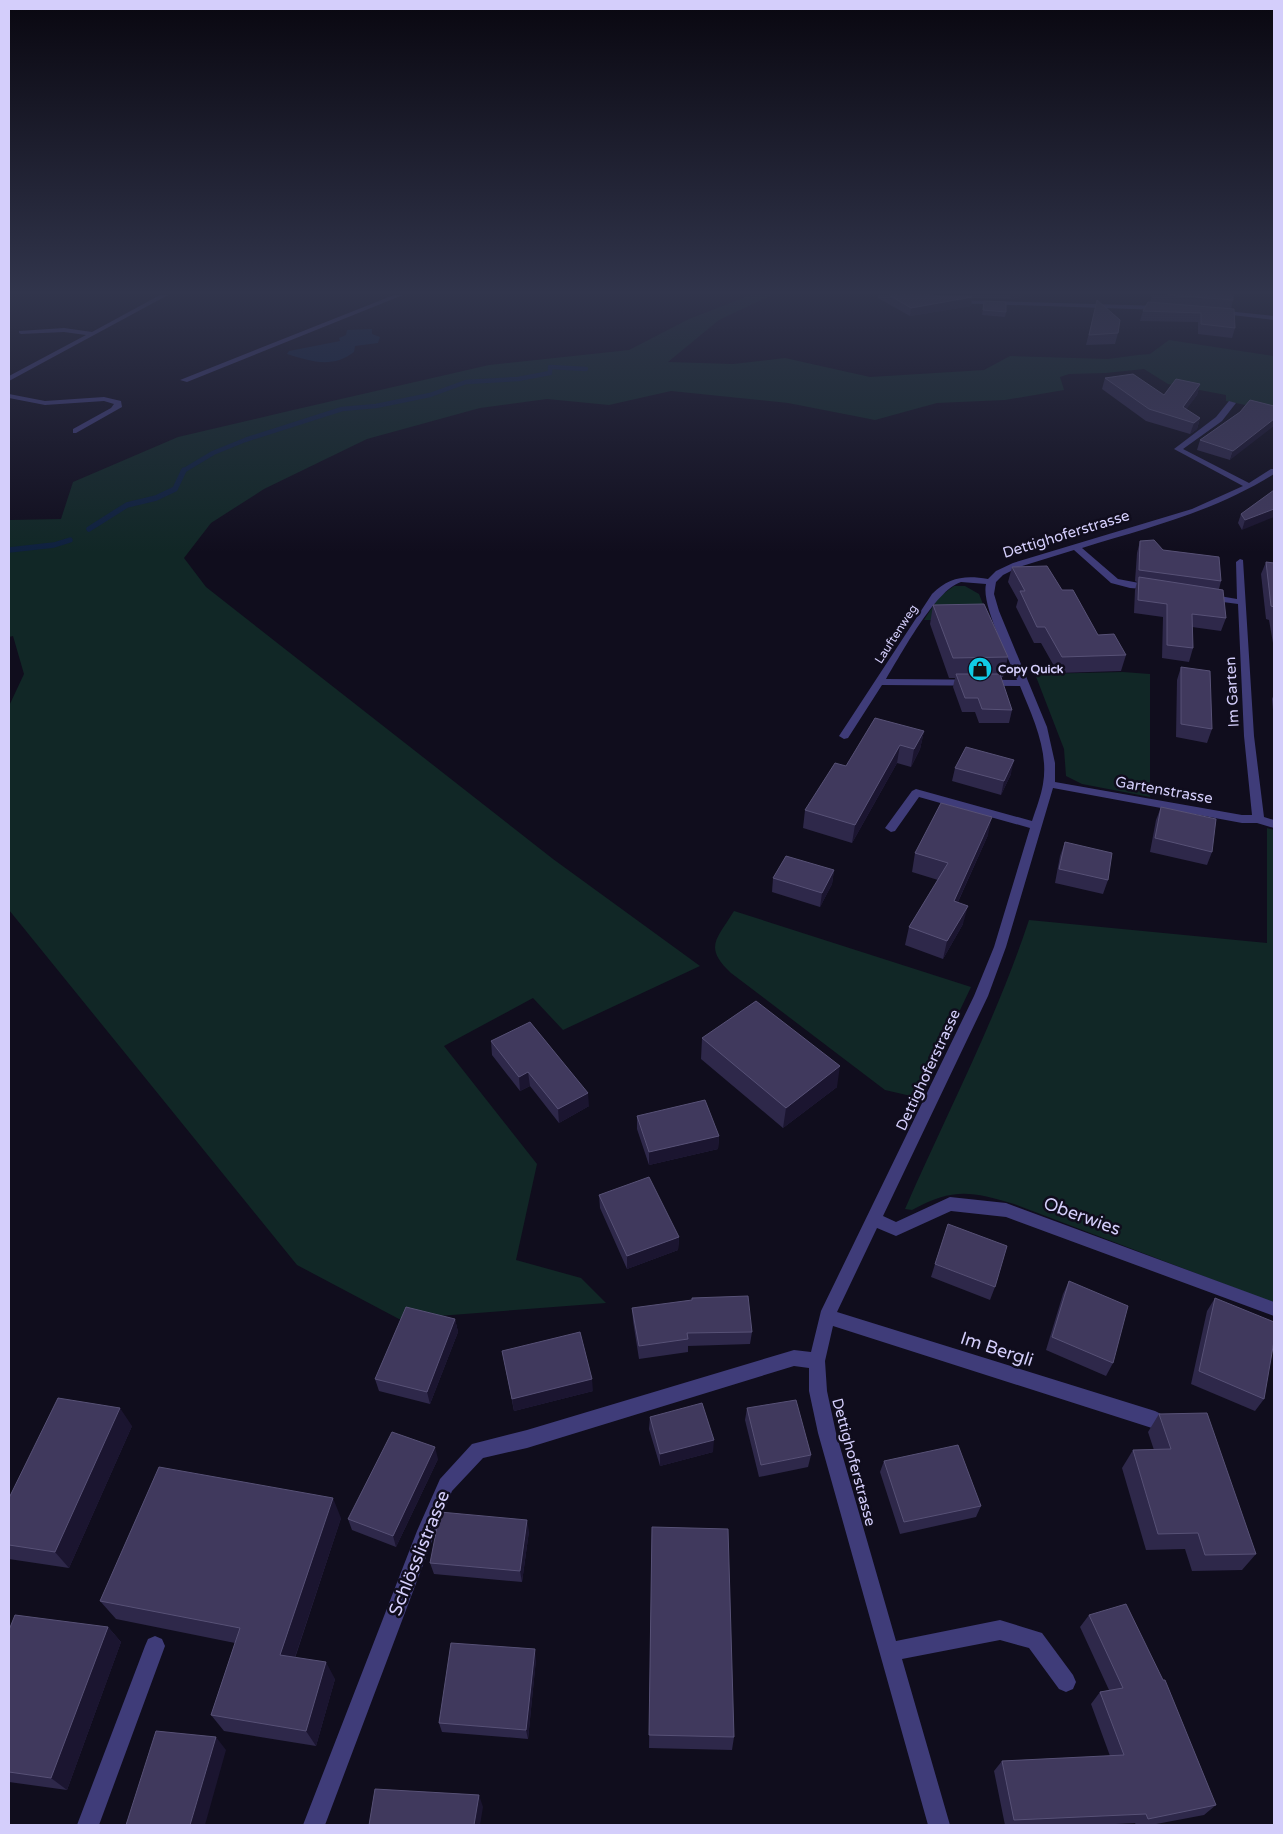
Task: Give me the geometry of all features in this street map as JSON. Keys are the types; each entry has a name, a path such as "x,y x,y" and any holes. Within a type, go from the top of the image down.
{"street":[{"path":"9,396 45,403 104,399 118,403 118,407 114,410 76,431"},
{"path":"1232,403 1220,418 1178,449 1244,489"},
{"name":"Dettighoferstrasse","path":"939,1825 827,1433 818,1391 817,1361 827,1316 875,1220 981,996 1000,947 1049,784 1048,750 1042,727 991,602 988,593 990,582 1001,571 1016,565 1195,511 1244,489 1274,471"},
{"path":"1075,547 1110,578 1116,581 1163,590"},
{"name":"Im Garten","path":"1240,562 1249,736 1258,819"},
{"name":"Lauftenweg","path":"844,736 935,596 945,585 959,580 990,582"},
{"path":"1202,596 1242,602"},
{"path":"879,682 1024,683"},
{"name":"Gartenstrasse","path":"1049,784 1234,817 1258,819 1274,824"},
{"path":"891,828 916,793 1037,826"},
{"name":"Oberwies","path":"875,1220 896,1229 950,1204 1006,1210 1274,1309"},
{"name":"Im Bergli","path":"827,1316 1155,1420"},
{"name":"Schlösslistrasse","path":"314,1825 429,1523 446,1484 478,1450 527,1439 794,1358 817,1361"},
{"path":"889,1652 1000,1630 1034,1640 1066,1682"},
{"path":"88,1825 155,1646"}],"green space":[{"path":"422,381 1061,381 1064,390 1005,400 937,403 875,420 788,403 671,391 609,405 547,399 480,408 367,439 264,489 211,523 184,558 206,587 553,859 700,966 563,1030 533,998 444,1046 537,1164 516,1260 581,1278 606,1303 399,1319 297,1265 9,910 9,706 24,674 13,636 9,637 9,520 61,519 73,482 178,437"},
{"path":"1163,381 1274,381 1274,411 1226,401 1226,395 1168,384"},
{"path":"954,586 965,586 979,594 983,604 980,620 924,620 939,597"},
{"path":"1123,672 1150,674 1150,797 1082,784 1066,776 1064,749 1035,674"},
{"path":"1267,828 1274,830 1274,1303 1014,1204 985,1196 973,1194 951,1195 926,1203 912,1210 905,1209 1002,994 1029,920 1267,943"},
{"path":"734,911 971,987 921,1092 911,1096 885,1090 731,973 722,964 715,949 718,936"}],"building":[{"path":"1109,381 1143,381 1164,395 1175,381 1200,384 1183,407 1200,418 1194,423 1149,409"},
{"path":"1250,400 1274,406 1274,419 1233,451 1200,440 1240,412"},
{"path":"1274,490 1274,509 1245,520 1241,514"},
{"path":"1154,540 1163,550 1219,557 1221,581 1139,570 1140,541"},
{"path":"1266,562 1274,563 1274,607 1271,606"},
{"path":"1047,566 1062,590 1073,590 1098,635 1114,634 1126,655 1062,657 1045,627 1037,627 1020,591 1025,591 1012,567"},
{"path":"1139,577 1223,590 1226,618 1192,614 1193,648 1167,645 1167,604 1138,600"},
{"path":"984,604 1008,657 953,658 933,605"},
{"path":"1181,667 1210,671 1212,729 1181,724"},
{"path":"956,674 1000,674 1012,710 982,709 978,698 965,698"},
{"path":"875,718 924,731 914,749 900,745 855,825 805,810 835,763 846,766"},
{"path":"966,747 1014,760 1004,781 955,768"},
{"path":"941,803 992,817 954,901 968,906 947,941 909,927 948,863 915,853"},
{"path":"1161,807 1216,819 1212,852 1155,838"},
{"path":"1065,842 1112,853 1108,880 1059,869"},
{"path":"786,856 834,870 822,893 773,878"},
{"path":"756,1001 840,1066 786,1108 702,1038"},
{"path":"530,1022 588,1093 558,1109 528,1072 519,1077 491,1041"},
{"path":"705,1100 719,1136 649,1152 637,1116"},
{"path":"649,1177 679,1237 627,1256 599,1195"},
{"path":"948,1224 1007,1246 995,1287 935,1264"},
{"path":"1069,1281 1128,1306 1113,1363 1052,1337"},
{"path":"748,1296 752,1332 687,1333 688,1339 639,1346 632,1308 692,1300 692,1298"},
{"path":"1215,1298 1274,1322 1274,1341 1264,1399 1199,1371"},
{"path":"406,1307 455,1319 427,1392 375,1379"},
{"path":"580,1332 592,1379 512,1399 502,1351"},
{"path":"58,1398 120,1408 55,1552 9,1545 9,1498"},
{"path":"796,1400 811,1455 761,1465 747,1408"},
{"path":"702,1403 714,1440 660,1454 650,1417"},
{"path":"1207,1413 1256,1554 1205,1555 1198,1533 1158,1534 1133,1450 1171,1449 1159,1414"},
{"path":"392,1432 435,1447 393,1536 348,1519"},
{"path":"958,1445 981,1506 904,1522 884,1461"},
{"path":"159,1467 333,1498 280,1655 326,1662 306,1731 211,1715 240,1628 100,1601"},
{"path":"440,1512 527,1520 520,1571 430,1563"},
{"path":"652,1527 728,1529 734,1737 649,1735"},
{"path":"1126,1604 1163,1680 1165,1680 1216,1805 1148,1819 1146,1814 1014,1820 1002,1761 1124,1755 1100,1692 1123,1688 1089,1615"},
{"path":"15,1615 108,1627 51,1778 9,1772 9,1630"},
{"path":"451,1643 535,1649 526,1730 439,1723"},
{"path":"156,1731 216,1737 190,1825 126,1825"},
{"path":"375,1789 479,1795 474,1825 369,1825"}],"waterway":[{"path":"184,471 213,453 245,440 342,409 376,406 430,395 466,382 490,381"},
{"path":"89,529 127,505 156,498 175,489 184,471"},
{"path":"9,550 54,545 70,540"}],"place":[{"name":"Copy Quick","path":"980,669"}]}
